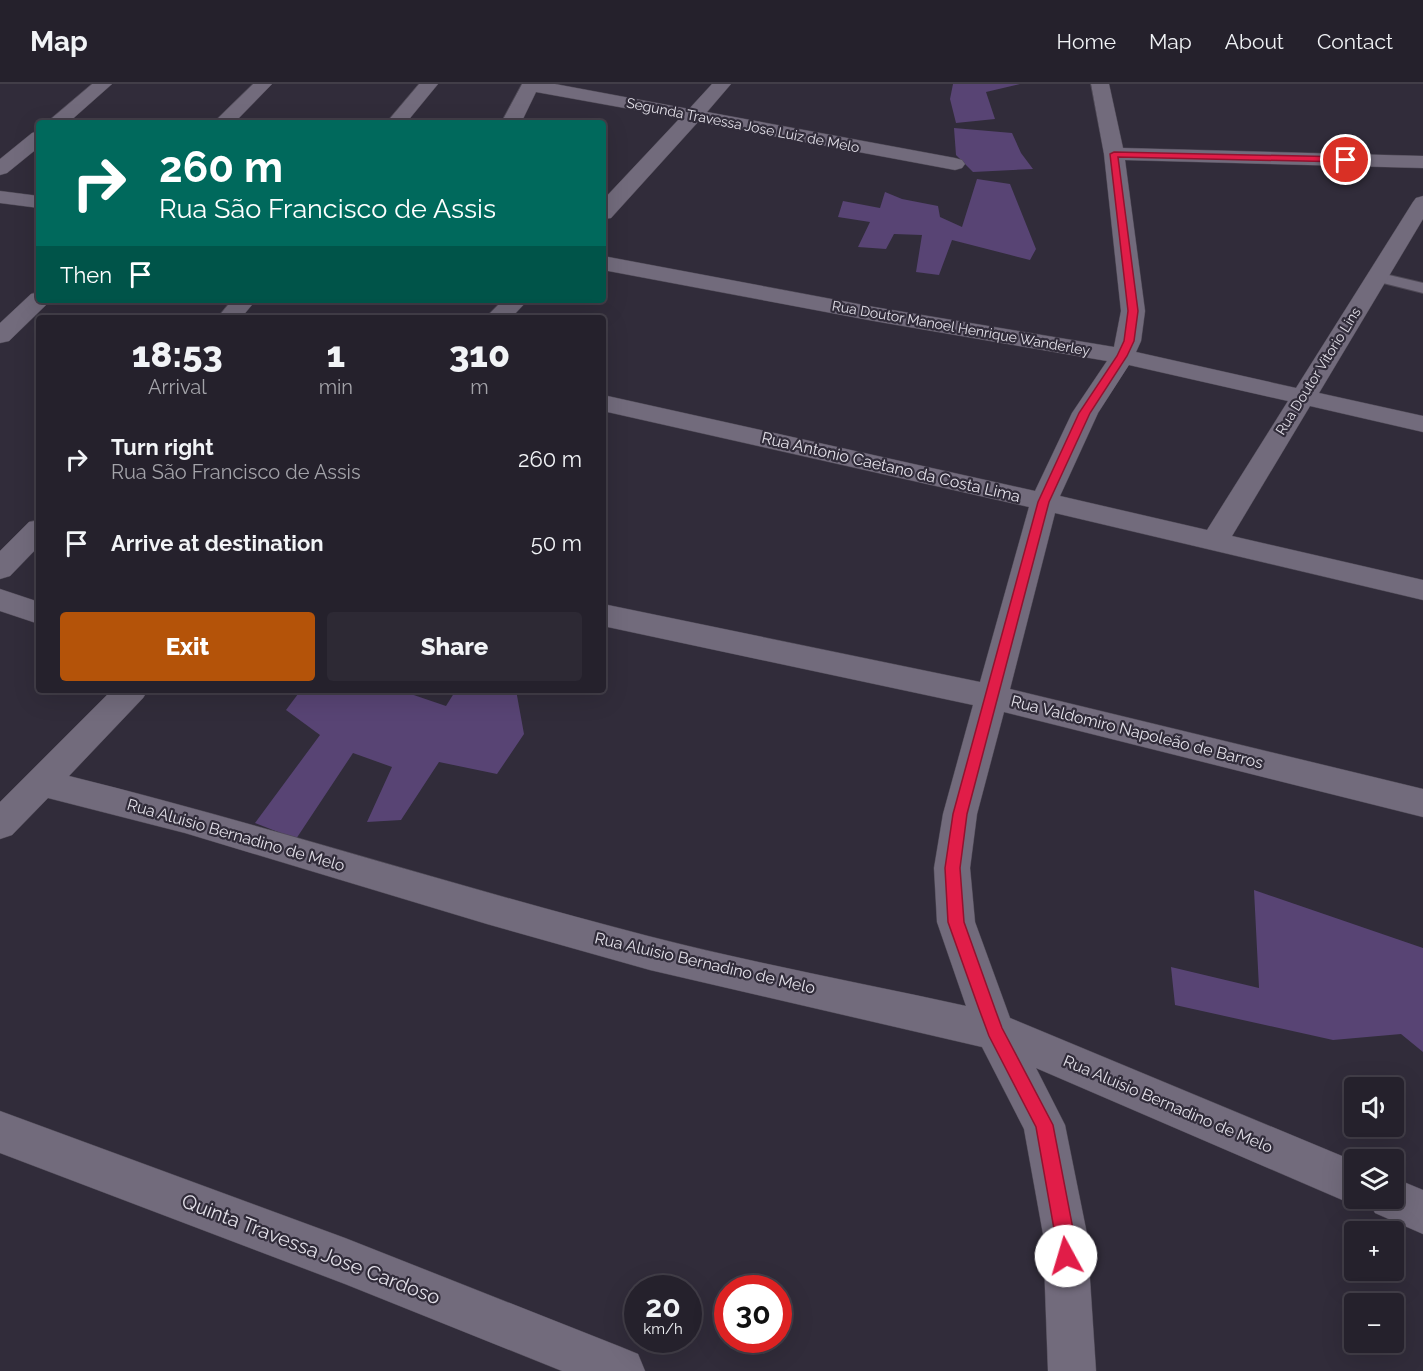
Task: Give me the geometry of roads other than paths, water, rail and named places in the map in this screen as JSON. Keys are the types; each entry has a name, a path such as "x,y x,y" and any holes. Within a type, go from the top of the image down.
{"street":[{"path":"60,120 104,84"},
{"path":"226,120 263,84"},
{"path":"399,120 429,84"},
{"path":"513,120 531,84"},
{"name":"Segunda Travessa Jose Luiz de Melo","path":"531,84 955,164"},
{"path":"606,210 722,84"},
{"path":"1071,1371 1071,1323 1065,1234 1044,1125 995,1031 956,922 952,868 960,814 1044,502 1085,413 1122,356 1129,341 1133,311 1114,154 1101,84"},
{"path":"0,169 36,139"},
{"path":"1114,154 1423,162"},
{"path":"0,197 36,201"},
{"name":"Rua Doutor Vitorio Lins","path":"1215,541 1423,202"},
{"name":"Rua Doutor Manoel Henrique Wanderley","path":"606,264 874,314 1122,356 1423,424"},
{"path":"0,336 36,302"},
{"path":"232,315 242,303"},
{"path":"500,315 513,303"},
{"name":"Rua Antonio Caetano da Costa Lima","path":"606,404 789,442 1423,590"},
{"path":"0,568 36,532"},
{"path":"0,600 36,612"},
{"name":"Rua Valdomiro Napoleão de Barros","path":"606,616 990,696 1423,803"},
{"path":"0,825 129,693"},
{"name":"Rua Aluisio Bernadino de Melo","path":"41,783 185,819 487,908 650,953 995,1031 1344,1179"},
{"name":"Quinta Travessa Jose Cardoso","path":"0,1132 345,1261 621,1371"},
{"path":"1404,1204 1423,1212"}],"lane":[{"path":"1376,277 1423,288"}]}
